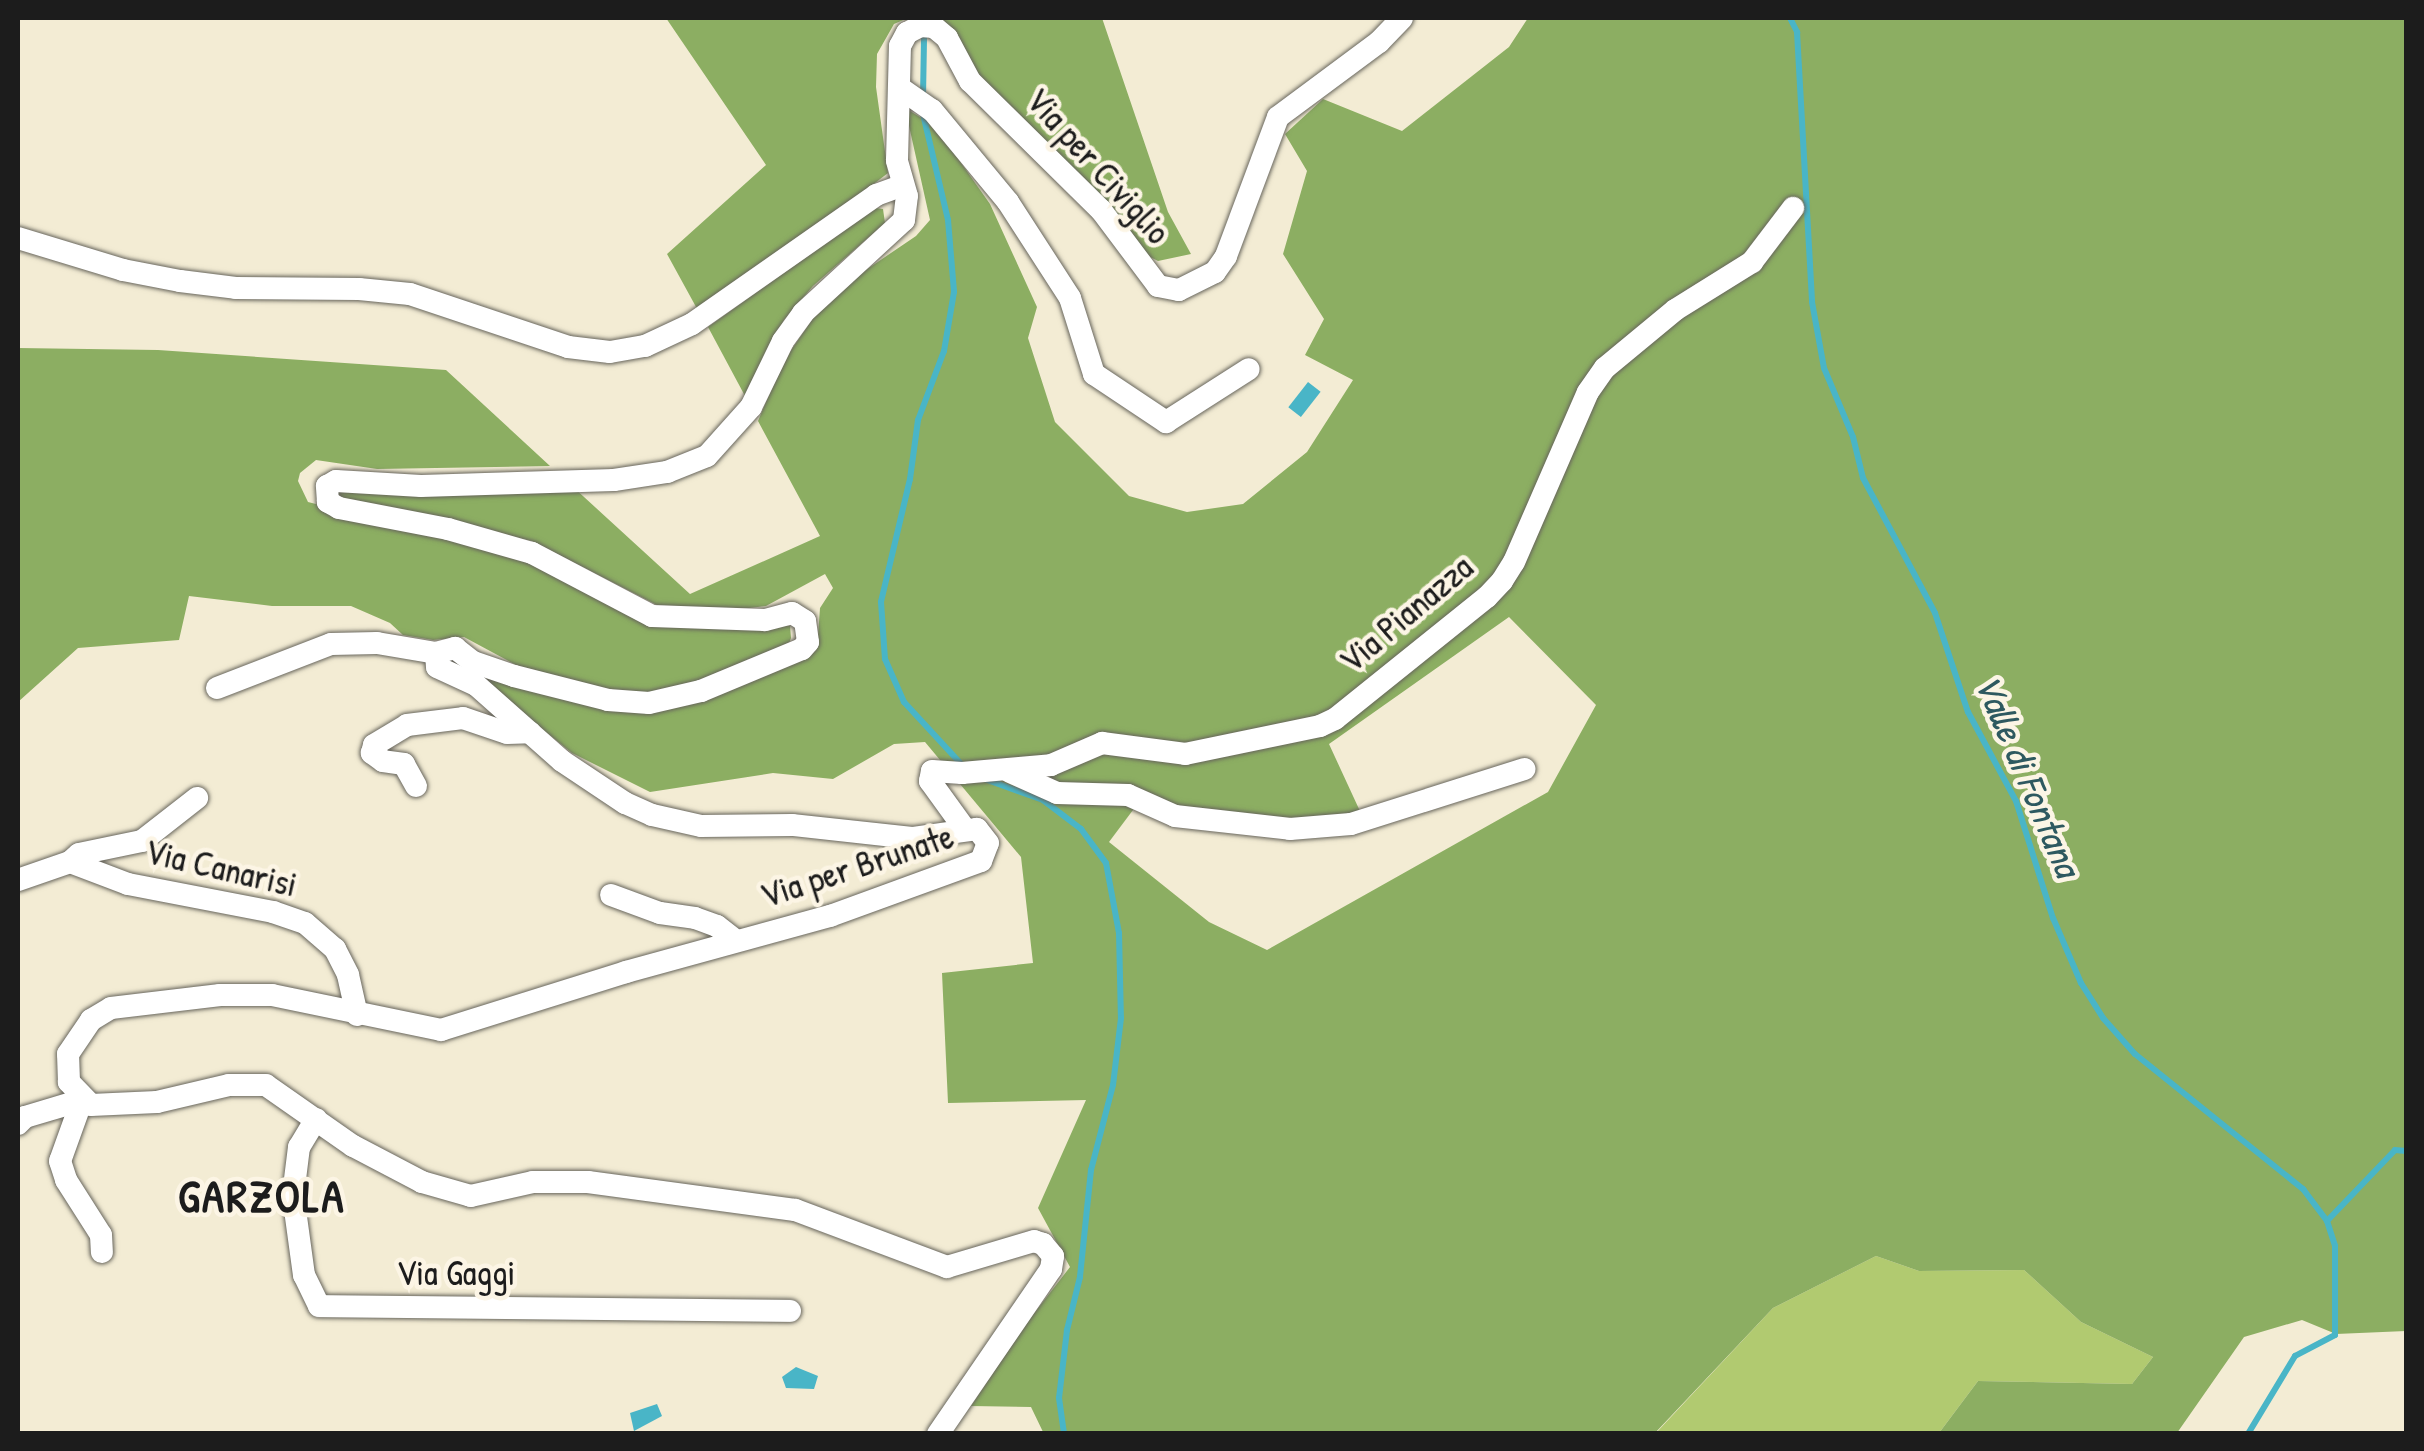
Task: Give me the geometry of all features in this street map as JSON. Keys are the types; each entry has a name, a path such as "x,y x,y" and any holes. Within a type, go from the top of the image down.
{"street":[{"name":"Via per Civiglio","path":"901,186 900,46 907,33 920,26 934,27 947,38 970,81 1101,210 1158,286 1179,290 1215,272 1226,256 1278,118 1379,42 1402,18"},
{"path":"900,88 932,110 1008,202 1070,298 1094,374 1166,422 1249,369"},
{"path":"18,238 123,270 180,281 410,294 568,347 610,352 644,346 692,324 876,195 901,186 907,208 895,233 844,272 803,314 738,423 707,456 689,466 614,480 421,486 336,480 324,494 340,508 448,529 532,553 652,616 765,620 799,614 809,631 802,650 701,691 649,703 608,700 514,676 473,662 455,648 436,653 377,643 331,644 217,688"},
{"name":"Via Pianazza","path":"964,828 929,775 938,769 984,772 1051,764 1102,743 1186,754 1320,726 1335,719 1502,581 1514,562 1588,392 1605,368 1675,310 1752,262 1793,208"},
{"name":"Via per Brunate","path":"82,1100 69,1082 68,1054 91,1020 111,1008 220,995 272,995 441,1030 974,867 988,852 988,842 977,829 912,838 792,825 680,824 625,803 562,761 476,685 437,668 436,653"},
{"path":"416,786 404,764 384,761 372,753 374,746 407,725 463,718 507,733 530,732"},
{"path":"984,772 1057,793 1128,795 1175,816 1290,829 1352,824 1524,769"},
{"path":"18,880 70,862 79,854 142,841 197,798"},
{"name":"Via Canarisi","path":"70,862 128,884 273,912 305,923 334,949 348,976 357,1015"},
{"path":"612,896 718,926 736,942"},
{"path":"82,1100 91,1106 158,1102 254,1082 278,1091 353,1146 422,1182 471,1196 533,1182 588,1182 795,1210 947,1267 1034,1241 1043,1244 1052,1256 1050,1269 938,1434"},
{"path":"18,1124 24,1117 82,1100"},
{"path":"82,1100 60,1161 66,1180 101,1235 102,1252"},
{"name":"Via Gaggi","path":"316,1119 300,1147 292,1195 304,1274 319,1306 790,1311"}],"green space":[{"path":"666,18 908,18 894,24 877,54 876,87 888,173 701,316 667,254 766,165"},
{"path":"938,18 1102,18 1168,212 1191,254 1158,261 1142,253 971,71"},
{"path":"1528,18 2406,18 2406,1331 2336,1334 2302,1320 2244,1337 2177,1433 1939,1433 1978,1381 2132,1384 2153,1357 2081,1322 2024,1270 1919,1271 1876,1256 1773,1308 1655,1433 1044,1434 1031,1407 971,1406 1025,1325 1070,1267 1038,1208 1086,1100 948,1103 942,973 1033,963 1021,857 925,742 894,744 833,779 773,773 650,792 572,753 470,671 630,707 818,636 820,608 833,588 825,574 766,606 732,610 657,605 532,541 347,502 338,496 339,487 572,486 690,594 820,536 758,421 783,362 829,295 916,236 930,220 905,108 935,126 990,204 1037,307 1028,338 1055,422 1129,496 1187,512 1243,504 1307,452 1353,380 1305,355 1324,319 1283,254 1307,171 1285,134 1323,99 1402,131 1509,47","holes":["1509,617 1596,705 1548,792 1267,950 1209,922 1109,842 1136,806 1334,823 1365,822 1329,744"]},
{"path":"875,208 883,209 885,223 813,286 784,320 745,396 708,327"},
{"path":"18,348 158,350 446,370 550,466 377,469 316,460 300,473 298,481 308,502 529,558 646,619 790,626 788,646 739,669 647,695 609,691 516,665 464,637 433,640 403,635 390,623 351,606 272,606 189,596 179,640 78,648 18,702"},
{"path":"1876,1256 1919,1271 2024,1270 2081,1322 2153,1357 2132,1384 1978,1381 1939,1433 1655,1434 1773,1308"}],"water":[{"path":"1308,382 1321,392 1301,417 1288,407"},
{"path":"796,1367 818,1376 814,1389 786,1388 782,1377"},
{"path":"657,1404 662,1416 634,1431 630,1413"}],"waterway":[{"name":"Valle di Fontana","path":"1790,18 1797,32 1812,302 1824,368 1853,437 1863,478 1935,613 1968,712 2016,801 2053,918 2081,983 2103,1018 2135,1054 2303,1189 2327,1221 2335,1246 2335,1335 2295,1356 2248,1434"},
{"path":"923,97 924,38"},
{"path":"923,114 948,220 954,292 944,351 918,420 910,479 881,602 885,659 904,702 963,766"},
{"path":"982,778 1043,800 1081,829 1106,863 1119,933 1121,1018 1113,1085 1091,1170 1080,1277 1067,1330 1059,1398 1064,1434"},
{"path":"2327,1221 2395,1150 2406,1151"}],"district":[{"name":"GARZOLA","path":"262,1196"}]}
